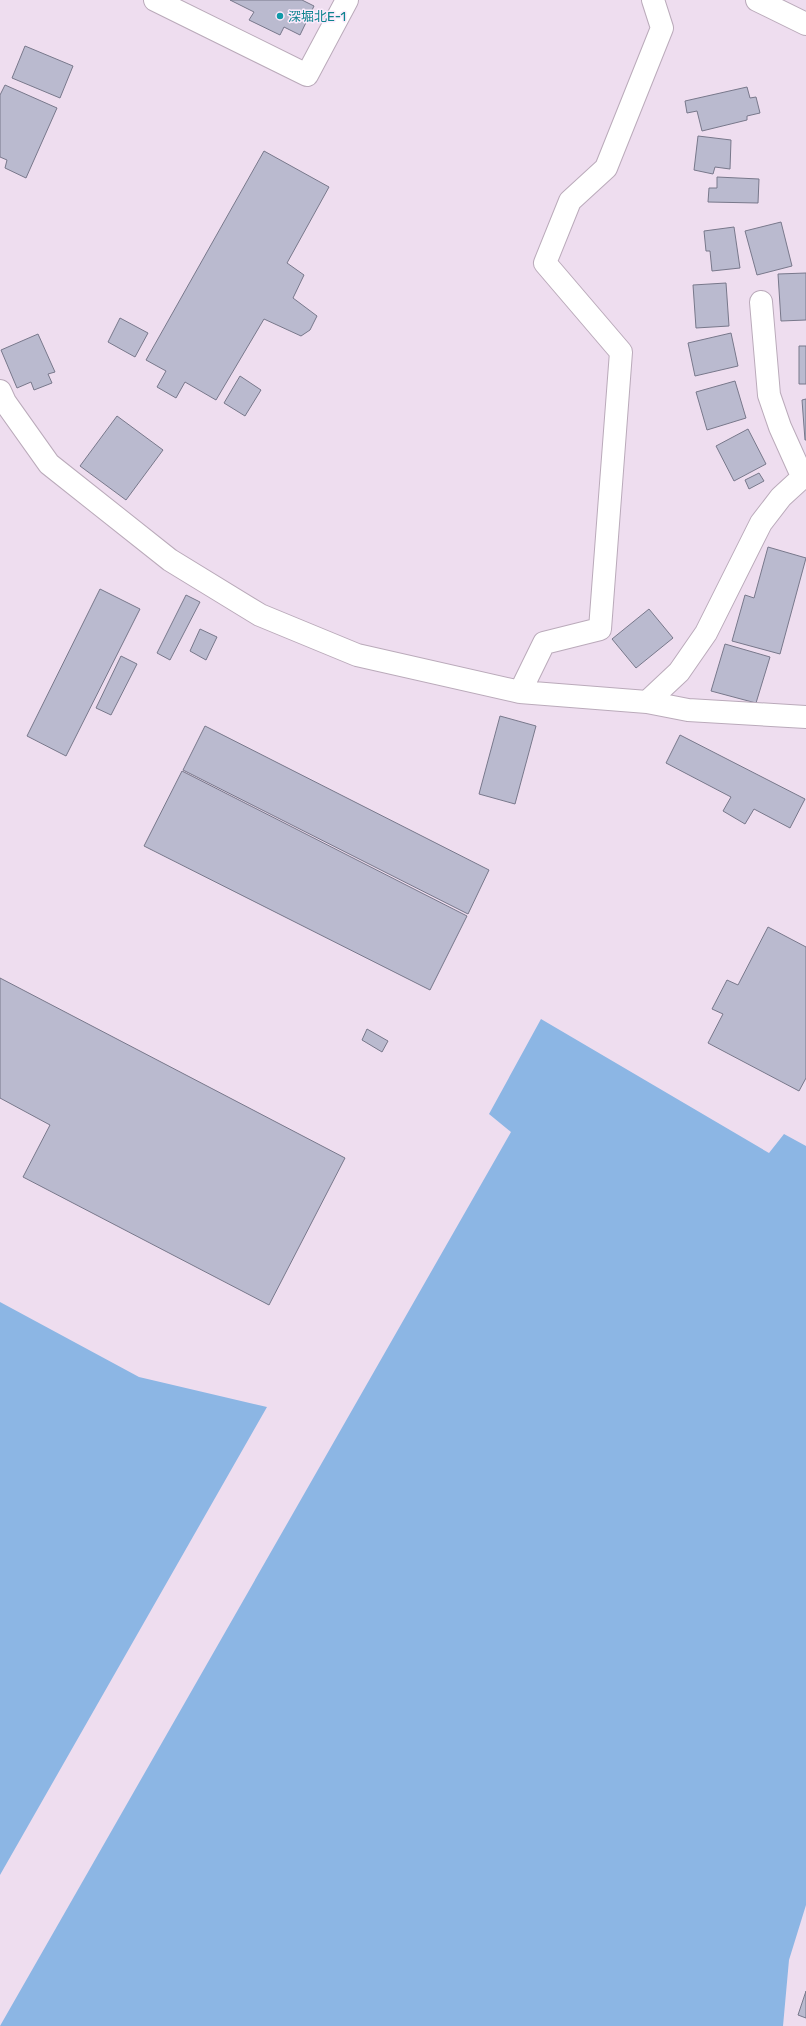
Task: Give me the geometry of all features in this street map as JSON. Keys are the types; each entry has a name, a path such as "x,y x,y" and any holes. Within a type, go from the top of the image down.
{"street":[{"path":"156,0 307,75 347,0"},
{"path":"520,692 544,643 600,629 621,352 545,263 570,200 606,168 662,28 653,0"},
{"path":"757,0 806,24"},
{"path":"647,702 680,672 706,633 761,523 781,497 804,475 780,427 769,395 761,302"},
{"path":"0,391 5,402 49,464 170,560 260,614 357,655 520,692 647,702 688,710 806,717"}],"water":[{"path":"541,1019 769,1153 784,1134 806,1146 806,1905 789,1960 783,2026 0,2026 511,1132 489,1114"},
{"path":"0,1302 139,1377 267,1407 0,1875"}],"building":[{"name":"深堀北E-1","path":"230,0 302,0 314,6 300,35 284,27 280,35 249,20 254,12"},
{"path":"25,46 73,66 60,98 12,78"},
{"path":"5,85 57,108 26,178 5,168 7,160 0,157 0,95"},
{"path":"747,87 750,98 756,97 760,113 747,116 747,120 702,131 697,111 687,113 685,101"},
{"path":"698,136 731,140 730,169 715,167 713,174 694,170"},
{"path":"264,151 329,187 287,263 304,275 293,298 317,316 310,330 301,336 264,319 216,400 185,382 176,398 157,387 166,371 146,360"},
{"path":"717,177 759,179 758,203 708,202 709,188 717,188"},
{"path":"781,222 792,266 757,275 745,231"},
{"path":"734,227 740,268 712,271 710,251 706,251 704,231"},
{"path":"806,273 806,320 781,321 778,274"},
{"path":"726,283 729,326 696,328 693,285"},
{"path":"120,318 148,333 135,357 108,342"},
{"path":"731,333 738,366 695,376 688,343"},
{"path":"38,334 55,372 48,374 52,383 34,390 31,382 17,388 1,350"},
{"path":"799,346 806,346 806,384 799,384"},
{"path":"240,376 261,390 245,416 224,403"},
{"path":"735,381 746,418 707,430 696,392"},
{"path":"806,399 806,440 805,440 802,400"},
{"path":"117,416 163,450 126,500 80,466"},
{"path":"748,429 766,464 734,481 716,446"},
{"path":"759,473 764,481 749,489 745,480"},
{"path":"768,547 806,558 780,654 732,641 745,595 754,598"},
{"path":"100,589 140,609 66,756 27,736"},
{"path":"186,595 200,602 170,660 157,653"},
{"path":"649,609 673,638 636,668 612,639"},
{"path":"200,629 217,637 206,660 190,651"},
{"path":"725,644 770,657 756,703 711,691"},
{"path":"121,656 137,664 111,715 96,708"},
{"path":"500,716 536,726 515,804 479,794"},
{"path":"205,726 489,870 468,914 183,770"},
{"path":"680,735 805,799 790,828 754,809 745,824 723,811 731,797 666,763"},
{"path":"182,771 467,916 430,990 144,846"},
{"path":"768,927 806,947 806,1078 799,1091 708,1043 723,1014 712,1009 727,980 738,985"},
{"path":"0,978 345,1158 269,1305 23,1177 50,1125 0,1098"},
{"path":"367,1029 388,1041 382,1052 362,1040"},
{"path":"806,1991 806,2018 798,2015"}],"place":[{"name":"深堀北E-1","path":"280,16"}]}
